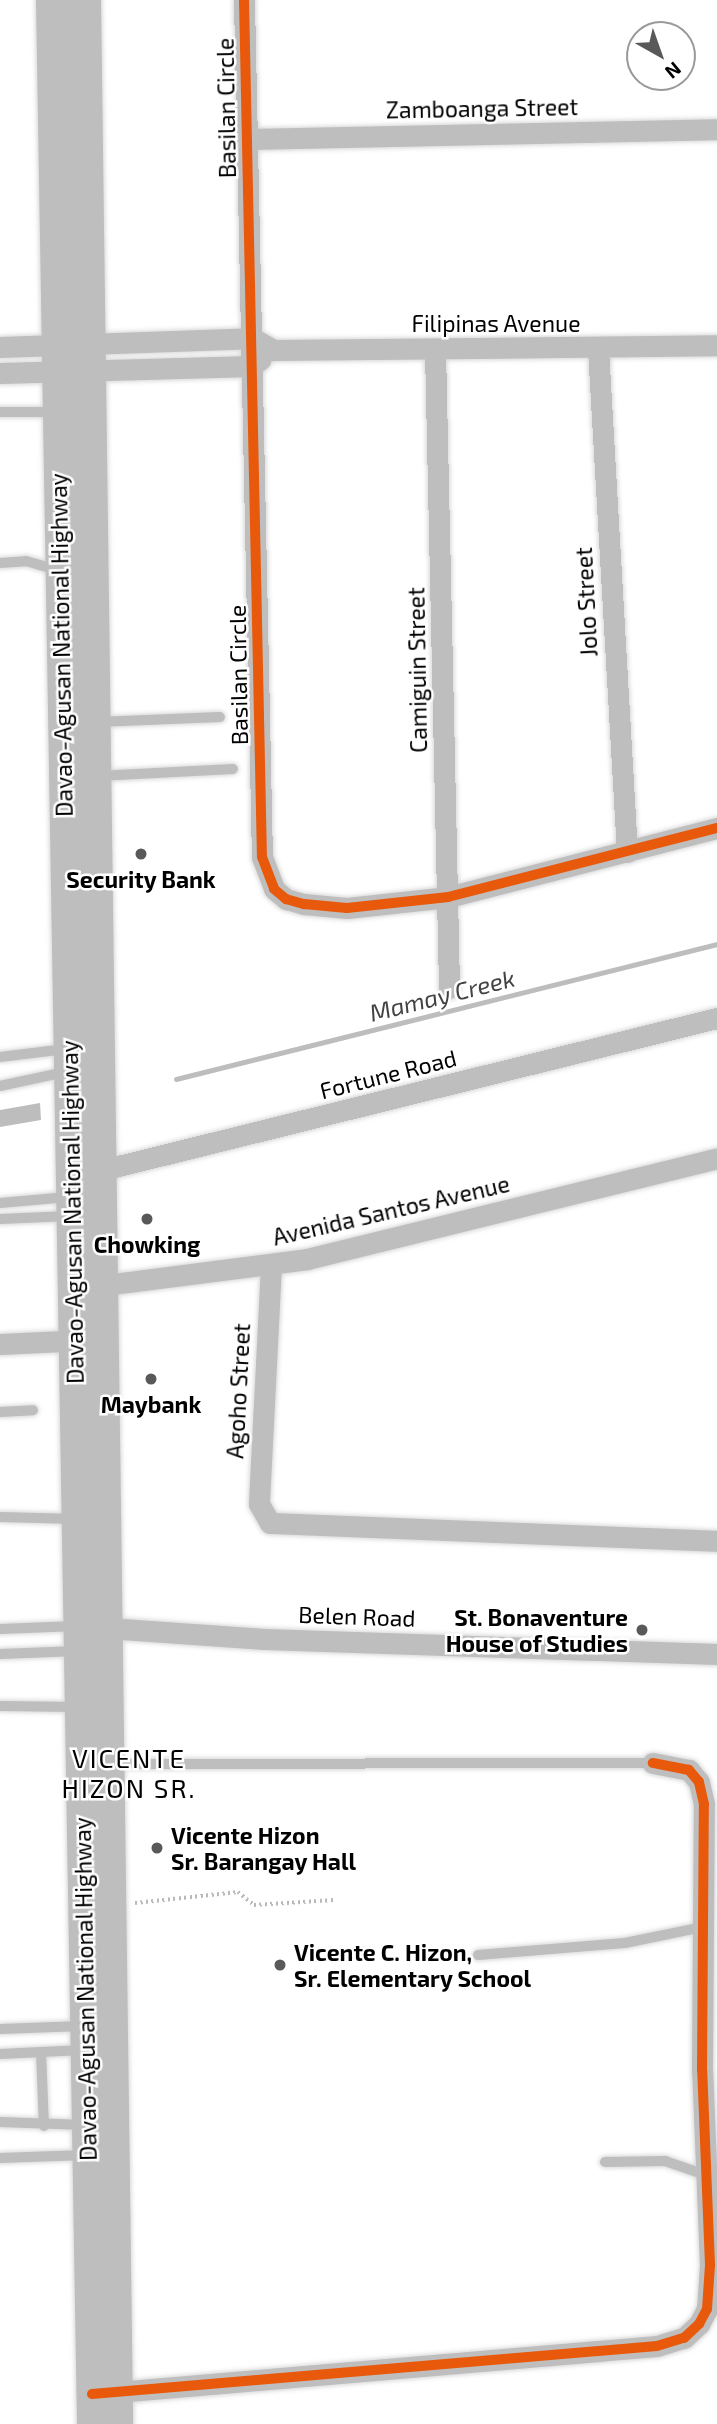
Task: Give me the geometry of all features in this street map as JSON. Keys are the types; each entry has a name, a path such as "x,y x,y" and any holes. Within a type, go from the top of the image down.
{"main road":[{"name":"Davao-Agusan National Highway","path":"52,0 73,357 93,631 95,776 83,1059 83,1191 91,1459 89,1635"},
{"name":"Davao-Agusan National Highway","path":"83,1059 61,631 57,411 73,357 84,0"},
{"path":"61,631 93,631"},
{"name":"Davao-Agusan National Highway","path":"91,1459 78,1519 93,1708 86,2038 88,2140 104,2408"},
{"name":"Davao-Agusan National Highway","path":"93,1708 107,1764 109,1906 104,2408"}],"street":[{"name":"Basilan Circle","path":"244,0 262,857 267,875 286,899 347,908 448,897 717,828"},
{"name":"Zamboanga Street","path":"248,139 717,129"},
{"name":"Filipinas Avenue","path":"0,373 73,357 252,338 274,349 598,349 717,345"},
{"name":"Filipinas Avenue","path":"0,346 73,357 252,366"},
{"path":"252,366 274,349"},
{"name":"Jolo Street","path":"598,349 627,852"},
{"name":"Camiguin Street","path":"435,350 449,988"},
{"name":"Fortune Road","path":"83,1191 717,1018"},
{"name":"Avenida Santos Avenue","path":"87,1287 271,1265 717,1158"},
{"name":"Agoho Street","path":"271,1265 259,1504 264,1518 276,1525 717,1541"},
{"path":"0,1344 88,1340"},
{"name":"Belen Road","path":"89,1635 717,1654"},
{"path":"104,2408 657,2346 684,2338 708,2309 703,1927 710,1891 704,1804 699,1782 680,1766 653,1763"}],"lane":[{"path":"0,412 57,411"},
{"path":"0,563 26,561 60,571"},
{"path":"94,722 220,717"},
{"path":"95,776 233,769"},
{"path":"0,1057 83,1059"},
{"path":"0,1086 83,1059"},
{"path":"0,1203 83,1191"},
{"path":"0,1219 83,1191"},
{"path":"0,1412 33,1410"},
{"path":"0,1517 78,1519"},
{"path":"0,1629 89,1635"},
{"path":"0,1654 89,1635"},
{"path":"0,1706 93,1708"},
{"path":"107,1764 653,1763"},
{"path":"478,1955 625,1943 703,1927"},
{"path":"0,2029 86,2038"},
{"path":"0,2054 41,2052 86,2038"},
{"path":"41,2052 44,2126"},
{"path":"0,2122 44,2126 88,2140"},
{"path":"0,2158 88,2140"},
{"path":"605,2162 665,2161 706,2175"}],"path":[{"path":"109,1906 238,1892 254,1905 334,1900"}],"shaded area":[{"path":"40,1103 41,1120 0,1127 0,1110"}],"waterway":[{"name":"Mamay Creek","path":"176,1079 717,944"}],"cycle path":[{"path":"244,0 262,857 274,889 286,899 304,904 347,908 448,897 717,828"},
{"path":"92,2394 657,2346 684,2338 699,2324 707,2309 710,2265 702,2070 704,1804 699,1782 689,1770 653,1763"}],"place":[{"name":"Security Bank","path":"141,854"},
{"name":"Chowking","path":"147,1219"},
{"name":"Maybank","path":"151,1379"},
{"name":"St. Bonaventure House of Studies","path":"642,1630"},
{"name":"Vicente Hizon Sr. Barangay Hall","path":"157,1848"},
{"name":"Vicente C. Hizon, Sr. Elementary School","path":"280,1965"}],"district":[{"name":"VICENTE HIZON SR.","path":"129,1772"}]}
